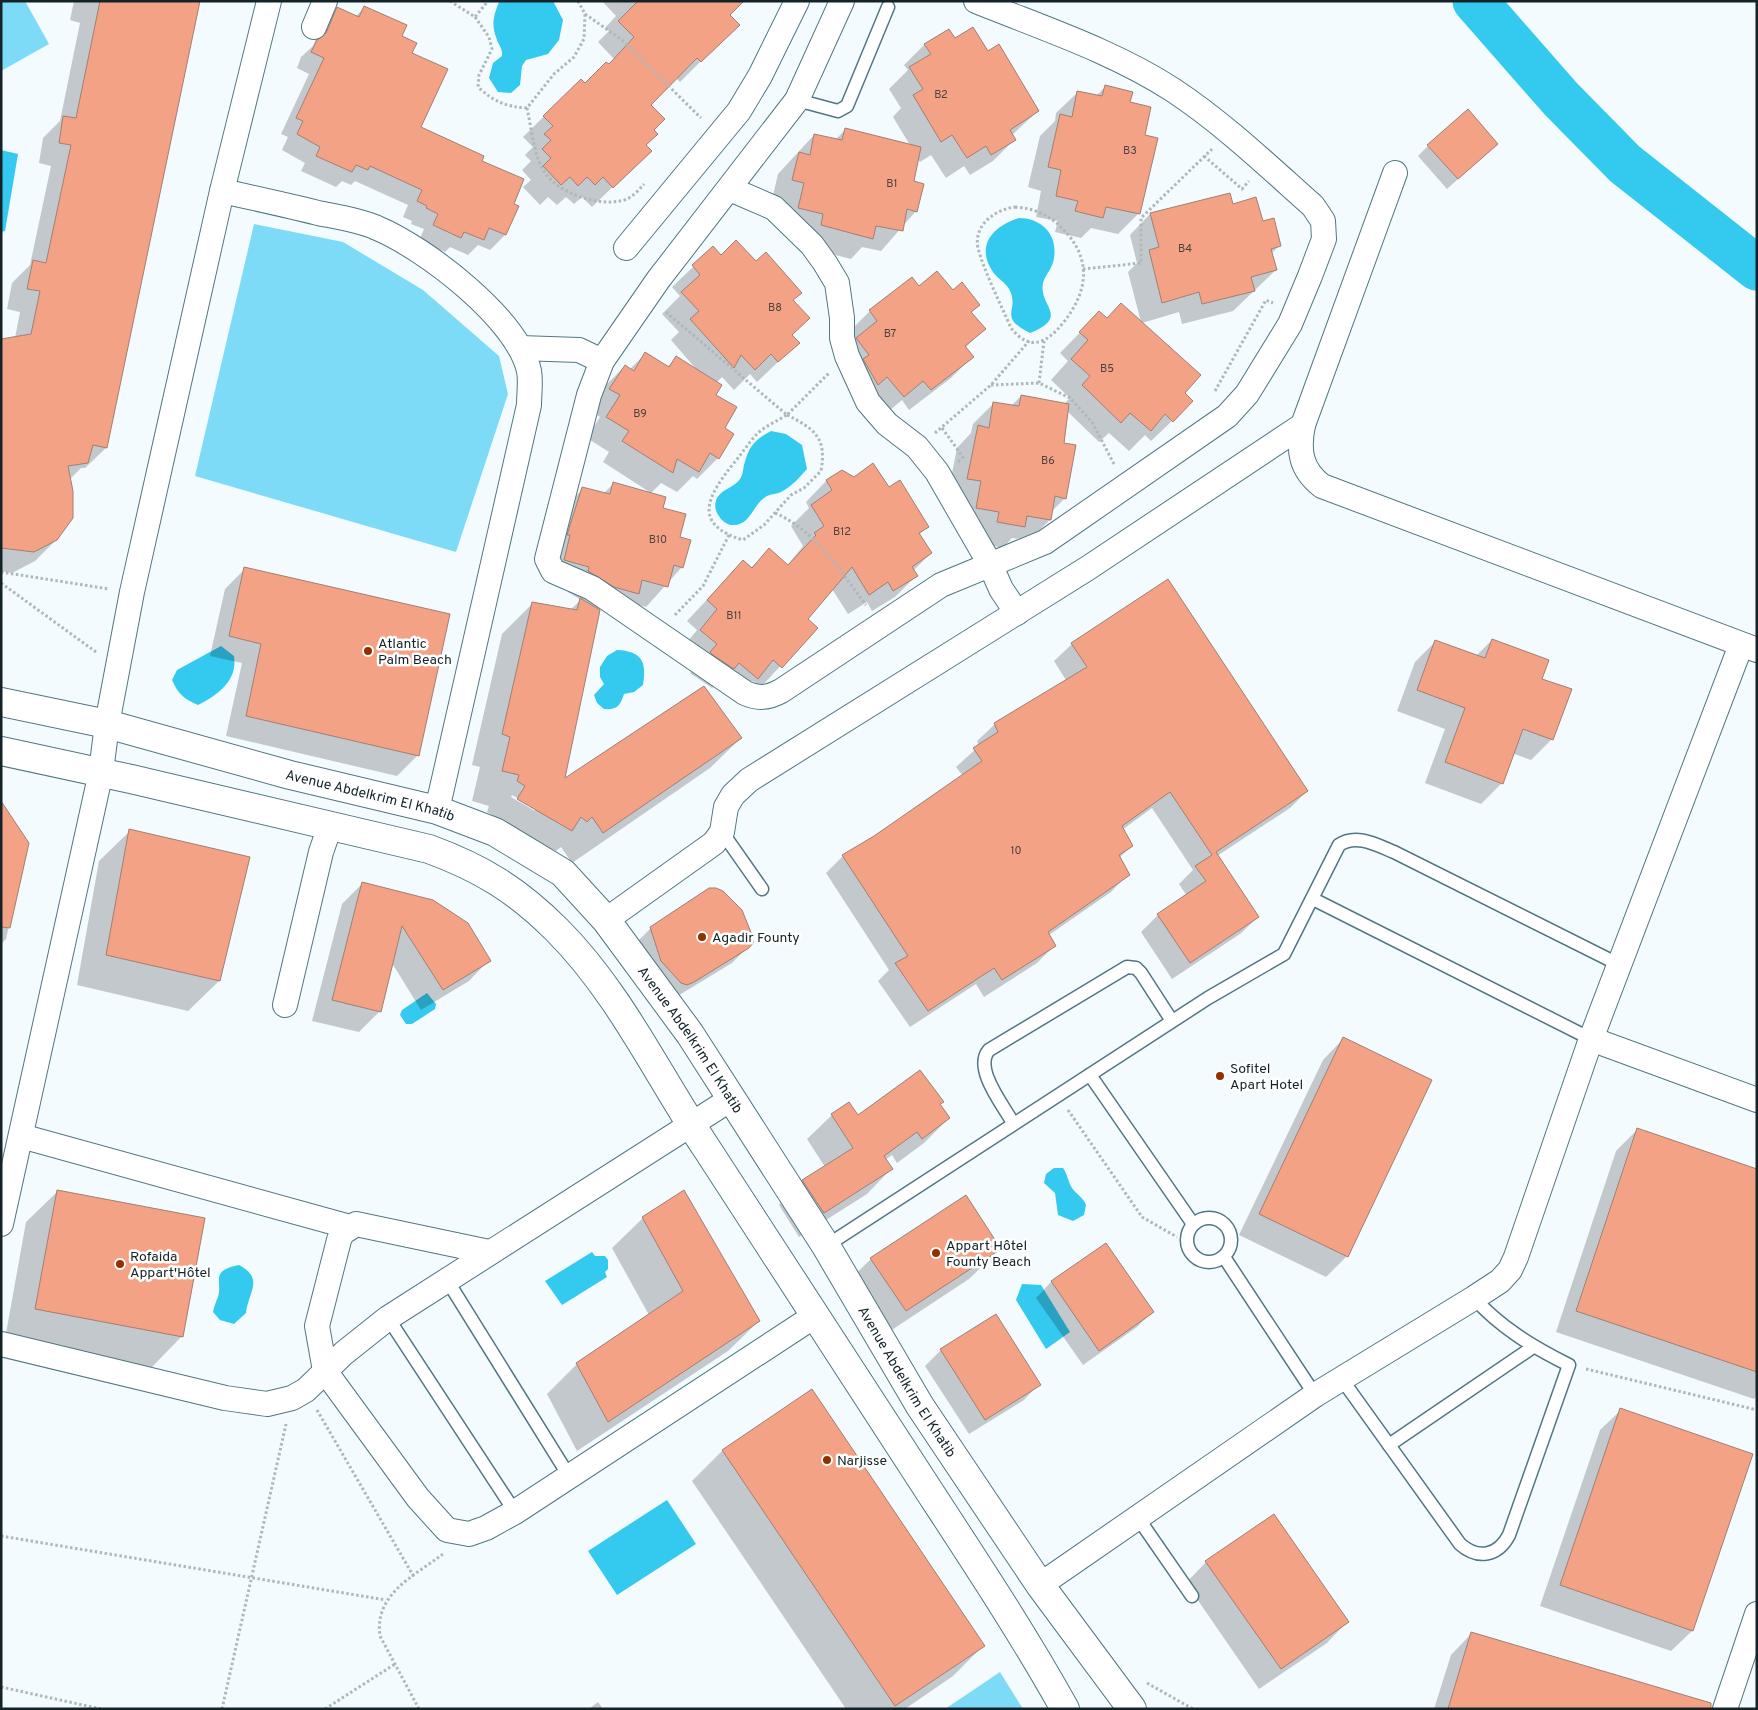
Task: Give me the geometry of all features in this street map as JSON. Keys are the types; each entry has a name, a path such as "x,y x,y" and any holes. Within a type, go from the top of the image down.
{"street":[{"path":"1,1224 101,772 107,724 119,669 132,592 222,191 269,1"},
{"path":"314,26 326,1"},
{"path":"626,248 739,111 760,76 797,1"},
{"path":"842,1 797,100 730,190 646,295 602,361 589,395 547,564 556,573 592,588 745,693 762,698 781,691 941,585 1045,542 1218,424 1247,394 1290,324 1324,239 1322,221 1313,206 1229,133 1173,90 1138,69 976,1"},
{"path":"1040,1585 1315,1395 1474,1298 1500,1281 1510,1270 1529,1225 1591,1040 1620,964 1749,647 1322,486 1305,469 1301,456 1300,442 1303,425 1395,173"},
{"path":"730,190 774,208 812,244 825,263 837,283 842,318 842,338 847,356 871,406 887,424 917,447 936,472 990,564 1001,590 1017,613"},
{"path":"222,191 377,228 435,264 487,305 506,327 520,348 529,371 529,405 437,810"},
{"path":"520,348 579,350 602,361"},
{"path":"606,920 714,843 722,832 726,808 733,795 749,780 1088,568 1303,425"},
{"name":"Avenue Abdelkrim El Khatib","path":"1,702 107,724 290,775 437,810 495,832 563,873 606,920 690,1034 826,1246 920,1406 1040,1585 1132,1709"},
{"path":"1,751 101,772 429,849 466,863 494,878 526,902 589,965 625,1016 690,1124 1001,1602 1065,1709"},
{"path":"285,1005 321,852 330,826"},
{"path":"1591,1040 1757,1100"},
{"path":"1,1344 250,1403 281,1402 299,1394 388,1318 488,1252 731,1099"},
{"path":"21,1136 350,1227"},
{"path":"488,1252 356,1224 342,1233 339,1240 317,1326 325,1371 418,1498 447,1530 469,1534 514,1512 816,1315"},
{"path":"1725,1709 1757,1614"}],"lane":[{"path":"797,100 838,111 847,106 888,7"},
{"path":"722,832 762,889"},
{"path":"826,1246 1172,1021 1284,954 1339,845 1344,841 1357,839 1394,852 1620,964"},
{"path":"1313,899 1591,1040"},
{"path":"1013,1123 985,1072 983,1060 989,1050 1127,967 1136,968 1142,973 1172,1021"},
{"path":"1090,1074 1194,1224"},
{"path":"1200,1219 1216,1219 1229,1228 1232,1244 1224,1257 1217,1262 1201,1262 1189,1250 1187,1242 1188,1232 1194,1224 1200,1219"},
{"path":"1224,1257 1315,1395"},
{"path":"447,1280 569,1476"},
{"path":"1341,1378 1460,1544 1467,1551 1477,1554 1487,1555 1497,1551 1509,1535 1569,1365 1533,1348 1492,1318 1474,1298"},
{"path":"388,1318 514,1512"},
{"path":"1388,1445 1533,1348"},
{"path":"1138,1518 1192,1596"}],"path":[{"path":"450,1 475,17 489,37 492,49 479,75 478,87 492,100 512,107 526,108"},
{"path":"475,17 488,1"},
{"path":"578,1 585,14 622,40 701,118"},
{"path":"526,108 544,84 574,57 584,39 585,14"},
{"path":"526,108 540,165 561,188 572,195 587,200 621,202 635,194 646,182"},
{"path":"694,125 706,111"},
{"path":"1083,269 1141,263 1141,218 1229,133"},
{"path":"1204,156 1242,189 1252,177"},
{"path":"1005,208 1028,208 1044,214 1056,222 1074,243 1083,269 1082,291 1078,303 1058,332 1044,340 1029,341 1022,338 1011,328 978,247 980,232 988,218 1005,208"},
{"path":"646,295 788,415 809,426 822,444 823,460 821,472 814,480 791,494 764,525 743,540 729,535 716,524 708,509 712,493 756,436 788,415 847,356"},
{"path":"1210,399 1266,300 1274,304"},
{"path":"1039,383 1044,340"},
{"path":"917,447 991,385 1029,341"},
{"path":"991,385 1039,383 1070,398 1092,422 1126,487"},
{"path":"775,513 794,522 805,531 832,561 881,624"},
{"path":"656,633 697,593 729,535"},
{"path":"1,572 132,592"},
{"path":"1,583 119,669"},
{"path":"1058,1095 1142,1217 1187,1242"},
{"path":"1569,1365 1757,1410"},
{"path":"299,1394 414,1576"},
{"path":"222,1709 252,1577 299,1394"},
{"path":"419,1709 380,1636 380,1611 386,1600 469,1534"},
{"path":"1,1536 386,1600"},
{"path":"325,1709 395,1664"},
{"path":"1113,1683 1127,1675 1193,1709"},
{"path":"1,1687 101,1709"}],"shaded area":[{"path":"1,1 25,1 49,44 1,71"},
{"path":"553,1 563,20 559,40 548,54 526,60 522,66 520,85 511,93 498,92 489,78 493,63 502,56 493,23 499,2"},
{"path":"1,150 18,154 5,231 1,232"},
{"path":"1019,218 1041,224 1050,235 1055,249 1051,268 1043,283 1043,291 1051,316 1049,321 1042,327 1030,333 1014,322 1011,313 1012,296 1006,285 993,272 986,254 986,246 995,232 1001,226"},
{"path":"254,224 343,242 423,290 499,356 508,394 456,552 195,476"},
{"path":"771,431 786,434 802,445 807,469 785,490 767,496 762,500 743,522 738,525 727,524 717,512 715,505 717,498 740,479 750,448 760,437"},
{"path":"221,646 234,656 233,672 230,679 213,696 198,705 189,701 182,696 172,680 177,670"},
{"path":"617,650 632,653 641,659 644,670 643,685 634,692 624,694 621,702 615,708 604,709 597,703 594,695 604,684 600,677 600,667 607,656"},
{"path":"427,993 436,1004 435,1009 412,1024 406,1024 400,1015 402,1010"},
{"path":"1054,1168 1063,1168 1072,1188 1086,1205 1084,1215 1073,1221 1058,1215 1055,1193 1044,1183 1046,1174"},
{"path":"592,1252 595,1256 605,1256 608,1260 608,1269 605,1272 607,1277 562,1305 545,1281"},
{"path":"239,1265 251,1275 253,1286 246,1313 234,1324 220,1320 213,1312 218,1297 220,1274 230,1267"},
{"path":"1022,1284 1041,1285 1070,1332 1046,1349 1016,1300"},
{"path":"667,1500 696,1544 617,1595 588,1551"},
{"path":"1000,1672 1023,1709 945,1709"}],"building":[{"path":"100,1 200,1 107,448 93,445 88,463 68,466 73,491 73,518 57,540 34,552 1,548 1,339 31,334 40,291 27,289 33,260 46,263 71,145 59,143 63,116 76,118"},
{"path":"638,1 744,1 730,15 740,25 701,62 697,58 651,105 665,119 654,130 658,134 646,145 652,151 613,188 603,177 595,185 587,177 578,186 570,177 561,185 543,166 551,158 542,149 551,140 544,134 553,126 543,116 581,79 585,83 606,62 609,64 634,37 618,21"},
{"path":"364,6 407,25 402,36 417,43 412,53 448,69 421,127 484,156 482,161 524,179 514,204 519,206 506,235 489,228 484,240 464,232 461,238 433,225 438,214 417,201 422,190 370,166 368,170 356,165 352,172 316,156 320,147 297,134 303,121 296,118 324,58 311,52 317,40 326,33 337,7 359,17"},
{"path":"973,27 988,51 999,44 1039,111 1010,130 1016,140 991,155 986,146 967,158 952,135 941,142 913,95 923,89 909,67 931,54 924,44 949,29 955,38"},
{"path":"1105,85 1133,92 1130,102 1151,107 1145,135 1158,138 1140,214 1106,207 1103,218 1075,211 1078,201 1056,196 1061,170 1048,167 1060,114 1072,117 1077,91 1102,96"},
{"path":"1468,109 1498,144 1458,179 1427,145"},
{"path":"845,128 921,147 914,181 924,184 917,212 907,209 903,231 876,226 873,239 821,225 823,214 798,208 804,183 792,180 799,152 810,155 814,134 842,140"},
{"path":"1230,193 1233,204 1256,197 1263,221 1274,218 1281,246 1271,249 1277,270 1251,277 1255,291 1202,304 1199,292 1162,303 1149,250 1159,247 1150,213"},
{"path":"736,240 756,261 766,252 802,293 793,300 810,318 792,335 800,343 778,362 771,354 755,370 741,355 734,368 690,319 699,311 681,292 700,275 692,265 713,246 721,255"},
{"path":"937,271 953,290 962,282 980,305 971,312 986,329 965,346 974,357 931,390 923,381 904,397 887,377 878,385 863,359 869,355 856,338 877,321 869,310 912,277 919,286"},
{"path":"1121,303 1201,375 1185,393 1193,401 1173,422 1165,414 1151,431 1130,413 1121,423 1082,385 1090,376 1071,359 1088,340 1079,332 1099,311 1107,318"},
{"path":"645,352 669,367 676,356 722,385 716,395 737,407 725,428 734,434 719,459 710,453 699,472 677,459 673,473 622,441 629,431 606,417 620,395 609,389 625,365 634,371"},
{"path":"1021,395 1069,404 1064,443 1076,445 1066,499 1055,496 1051,520 1027,516 1025,527 997,522 999,512 976,508 981,481 967,479 978,425 989,428 993,402 1019,406"},
{"path":"873,463 889,487 900,480 929,527 919,533 932,553 912,567 918,576 893,591 888,582 869,595 852,567 808,619 818,628 782,668 773,660 758,679 739,663 734,669 713,655 710,652 717,644 700,630 717,609 707,600 743,560 752,568 769,548 788,565 816,535 814,533 824,526 811,505 832,490 826,480 842,470 854,477"},
{"path":"613,482 666,497 663,508 686,514 680,537 691,540 683,568 674,565 668,587 642,580 639,594 614,587 588,571 589,567 564,560 570,535 567,535 582,487 610,494"},
{"name":"Atlantic Palm Beach","path":"244,567 450,614 419,756 246,716 261,644 229,636"},
{"path":"1168,579 1308,791 1216,852 1259,917 1190,963 1157,914 1206,881 1195,866 1212,855 1170,792 1122,826 1133,846 1119,855 1130,875 1048,932 1056,946 1002,980 994,968 928,1011 895,963 908,956 842,855 874,836 982,761 973,748 998,732 994,723 1087,667 1071,643"},
{"path":"580,598 600,610 565,778 704,686 742,738 603,833 592,817 587,822 581,817 572,831 517,799 525,786 517,781 519,775 502,771 510,737 502,734 532,602 577,610"},
{"path":"1492,639 1549,660 1542,679 1572,689 1553,740 1523,729 1503,784 1445,762 1465,708 1417,690 1435,640 1485,658"},
{"path":"1,801 29,843 10,928 1,927"},
{"path":"129,829 250,857 220,981 106,955"},
{"path":"362,882 433,900 468,923 491,961 443,990 402,926 381,1012 332,1000"},
{"name":"Agadir Founty","path":"709,888 723,891 742,910 752,935 753,943 749,948 687,985 681,983 661,961 650,927"},
{"path":"1343,1037 1432,1080 1348,1257 1259,1214"},
{"path":"920,1070 944,1102 940,1104 950,1118 922,1139 917,1132 884,1156 893,1169 824,1213 802,1180 853,1148 831,1114 849,1102 858,1115"},
{"path":"1637,1128 1757,1169 1757,1372 1576,1311"},
{"name":"Rofaida Appart'Hôtel","path":"57,1190 205,1218 183,1337 35,1309"},
{"path":"684,1190 760,1321 608,1422 576,1363 683,1291 642,1217"},
{"name":"Appart Hôtel Founty Beach","path":"966,1195 1001,1249 906,1311 870,1258"},
{"path":"1106,1243 1154,1312 1099,1351 1051,1281"},
{"path":"996,1314 1041,1385 985,1420 940,1349"},
{"path":"812,1389 985,1646 895,1706 722,1450"},
{"path":"1620,1408 1753,1454 1693,1631 1560,1585"},
{"path":"1274,1514 1349,1622 1281,1669 1205,1561"},
{"path":"1471,1632 1711,1703 1711,1709 1448,1709"}],"waterway":[{"path":"1475,1 1561,99 1625,164 1757,268"}],"place":[{"name":"Atlantic Palm Beach","path":"368,651"},
{"name":"Agadir Founty","path":"702,937"},
{"name":"Sofitel Apart Hotel","path":"1220,1076"},
{"name":"Appart Hôtel Founty Beach","path":"936,1253"},
{"name":"Rofaida Appart'Hôtel","path":"120,1264"},
{"name":"Narjisse","path":"827,1460"}]}
